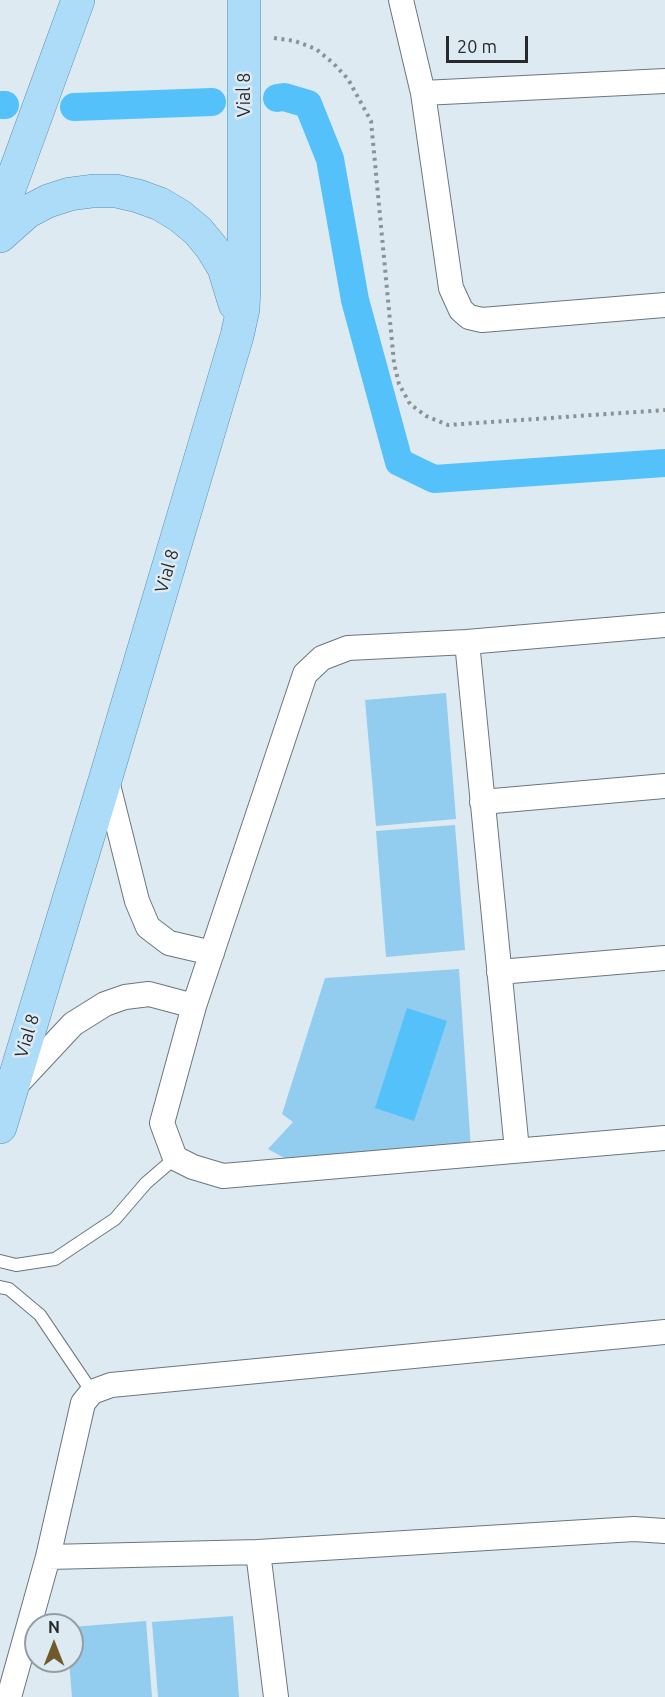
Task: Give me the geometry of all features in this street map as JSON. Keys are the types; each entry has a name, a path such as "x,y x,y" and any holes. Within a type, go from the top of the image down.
{"main road":[{"path":"0,214 78,0"},
{"name":"Vial 8","path":"0,1127 106,777 237,336 243,309 244,0"},
{"path":"0,236 27,212 48,201 70,194 116,191 160,204 180,216 198,231 224,268 232,290 237,336"}],"street":[{"path":"401,0 423,93 451,288 461,310 469,316 482,320 665,305"},
{"path":"423,93 665,81"},
{"path":"665,625 467,642 348,648 322,658 305,674 194,1006 162,1124 176,1158 193,1167 223,1176 665,1138"},
{"path":"467,642 517,1150"},
{"path":"106,777 137,901 148,927 169,943 212,953"},
{"path":"482,802 665,786"},
{"path":"499,972 665,958"},
{"path":"10,1091 73,1024 105,1004 125,997 149,994 194,1006"},
{"path":"9,1697 48,1557 83,1403 92,1392 111,1385 665,1332"},
{"path":"48,1557 258,1552 634,1529 665,1531"},
{"path":"258,1552 276,1697"}],"lane":[{"path":"0,1261 16,1265 55,1259 115,1219 146,1183 176,1158"},
{"path":"0,1287 9,1289 40,1315 92,1392"}],"shaded area":[{"path":"446,693 456,819 376,826 365,700"},
{"path":"455,825 465,950 386,957 376,831"},
{"path":"459,969 471,1150 299,1166 268,1149 293,1122 282,1114 325,978"},
{"path":"407,1008 447,1021 414,1121 375,1108"},
{"path":"233,1616 239,1697 158,1697 152,1622"},
{"path":"146,1621 152,1697 72,1697 70,1673 84,1673 84,1626"}],"waterway":[{"path":"277,98 284,97 308,104 330,159 355,300 399,462 434,479 665,463"},
{"path":"74,107 212,102"},
{"path":"0,105 5,105"}]}
